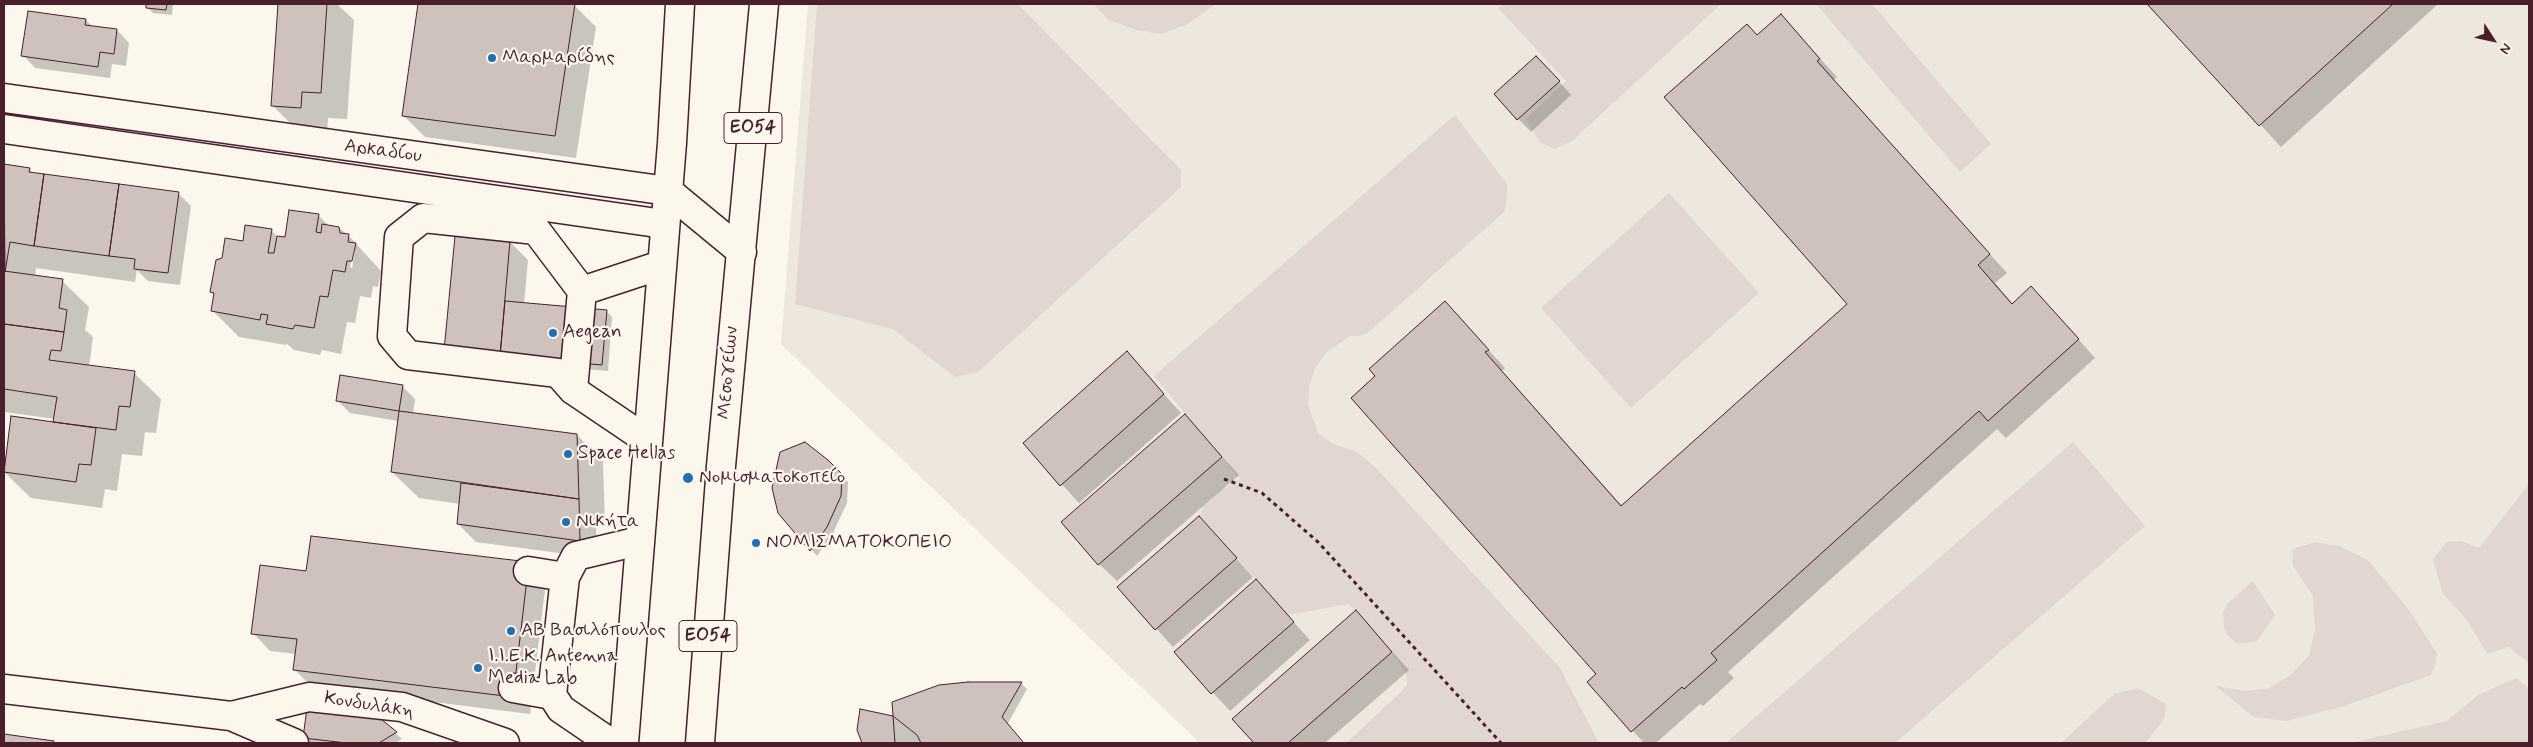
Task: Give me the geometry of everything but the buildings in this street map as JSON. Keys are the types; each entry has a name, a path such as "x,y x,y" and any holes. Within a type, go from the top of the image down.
{"street":[{"path":"624,743 668,191 680,4"},
{"name":"Μεσογείων","path":"700,743 721,466 764,4"},
{"name":"Αρκαδίου","path":"4,98 668,191"},
{"name":"Αρκαδίου","path":"4,129 664,224"},
{"path":"668,191 742,252"},
{"path":"573,390 582,291 536,230 423,218 399,237 392,336 408,355 558,374 573,390 647,440"},
{"path":"582,291 661,265"},
{"path":"611,743 561,709 552,695 565,577 576,556 639,541"},
{"path":"528,571 565,577"},
{"path":"514,688 552,695"},
{"name":"Κονδυλάκη","path":"4,689 231,716 294,743"},
{"name":"Κονδυλάκη","path":"231,716 309,697 402,707 505,743"}],"path":[{"path":"1224,479 1262,493 1318,542 1501,743"}],"shaded area":[{"path":"808,4 2529,4 2529,743 1200,743 781,344"},
{"path":"817,4 1018,4 1181,170 1181,187 978,372 955,377 893,329 795,304"},
{"path":"1093,4 1216,4 1188,24 1161,34 1136,30 1109,20"},
{"path":"1503,4 1721,4 1572,141 1555,149 1541,143 1525,120 1566,81 1498,8"},
{"path":"1816,4 1872,4 1991,144 1960,172"},
{"path":"1455,115 1507,184 1504,212 1370,331 1360,336 1350,336 1326,353 1315,368 1309,387 1308,405 1318,433 1333,444 1356,451 1375,467 1560,668 1599,743 1346,743 1399,694 1407,684 1407,675 1392,652 1349,604 1288,615 1200,516 1203,507 1219,492 1240,479 1154,376"},
{"path":"1669,193 1759,293 1631,408 1541,308"},
{"path":"2073,442 2145,526 1895,743 1730,743 1728,741"},
{"path":"2529,484 2529,663 2509,647 2487,654 2467,620 2443,594 2433,559 2447,542 2461,541 2479,548"},
{"path":"2315,542 2339,546 2369,561 2411,613 2437,654 2435,666 2431,675 2344,706 2287,721 2254,717 2215,686 2246,691 2269,688 2291,675 2309,655 2315,630 2313,596 2293,566 2292,549"},
{"path":"2253,581 2275,615 2257,641 2238,644 2228,636 2224,627 2223,612 2228,603"},
{"path":"2516,678 2529,689 2529,743 2350,743 2447,721 2478,695"},
{"path":"2138,688 2166,704 2165,718 2145,743 2061,743 2114,694"}],"place":[{"name":"Μαρμαρίδης","path":"492,58"},
{"name":"Aegean","path":"553,333"},
{"name":"Space Hellas","path":"568,454"},
{"name":"Νομισματοκοπείο","path":"688,478"},
{"name":"Νικήτα","path":"566,522"},
{"name":"ΝΟΜΙΣΜΑΤΟΚΟΠΕΙΟ","path":"756,543"},
{"name":"ΑΒ Βασιλόπουλος","path":"511,631"},
{"name":"Ι.Ι.Ε.Κ. Antenna Media Lab","path":"478,668"}]}
